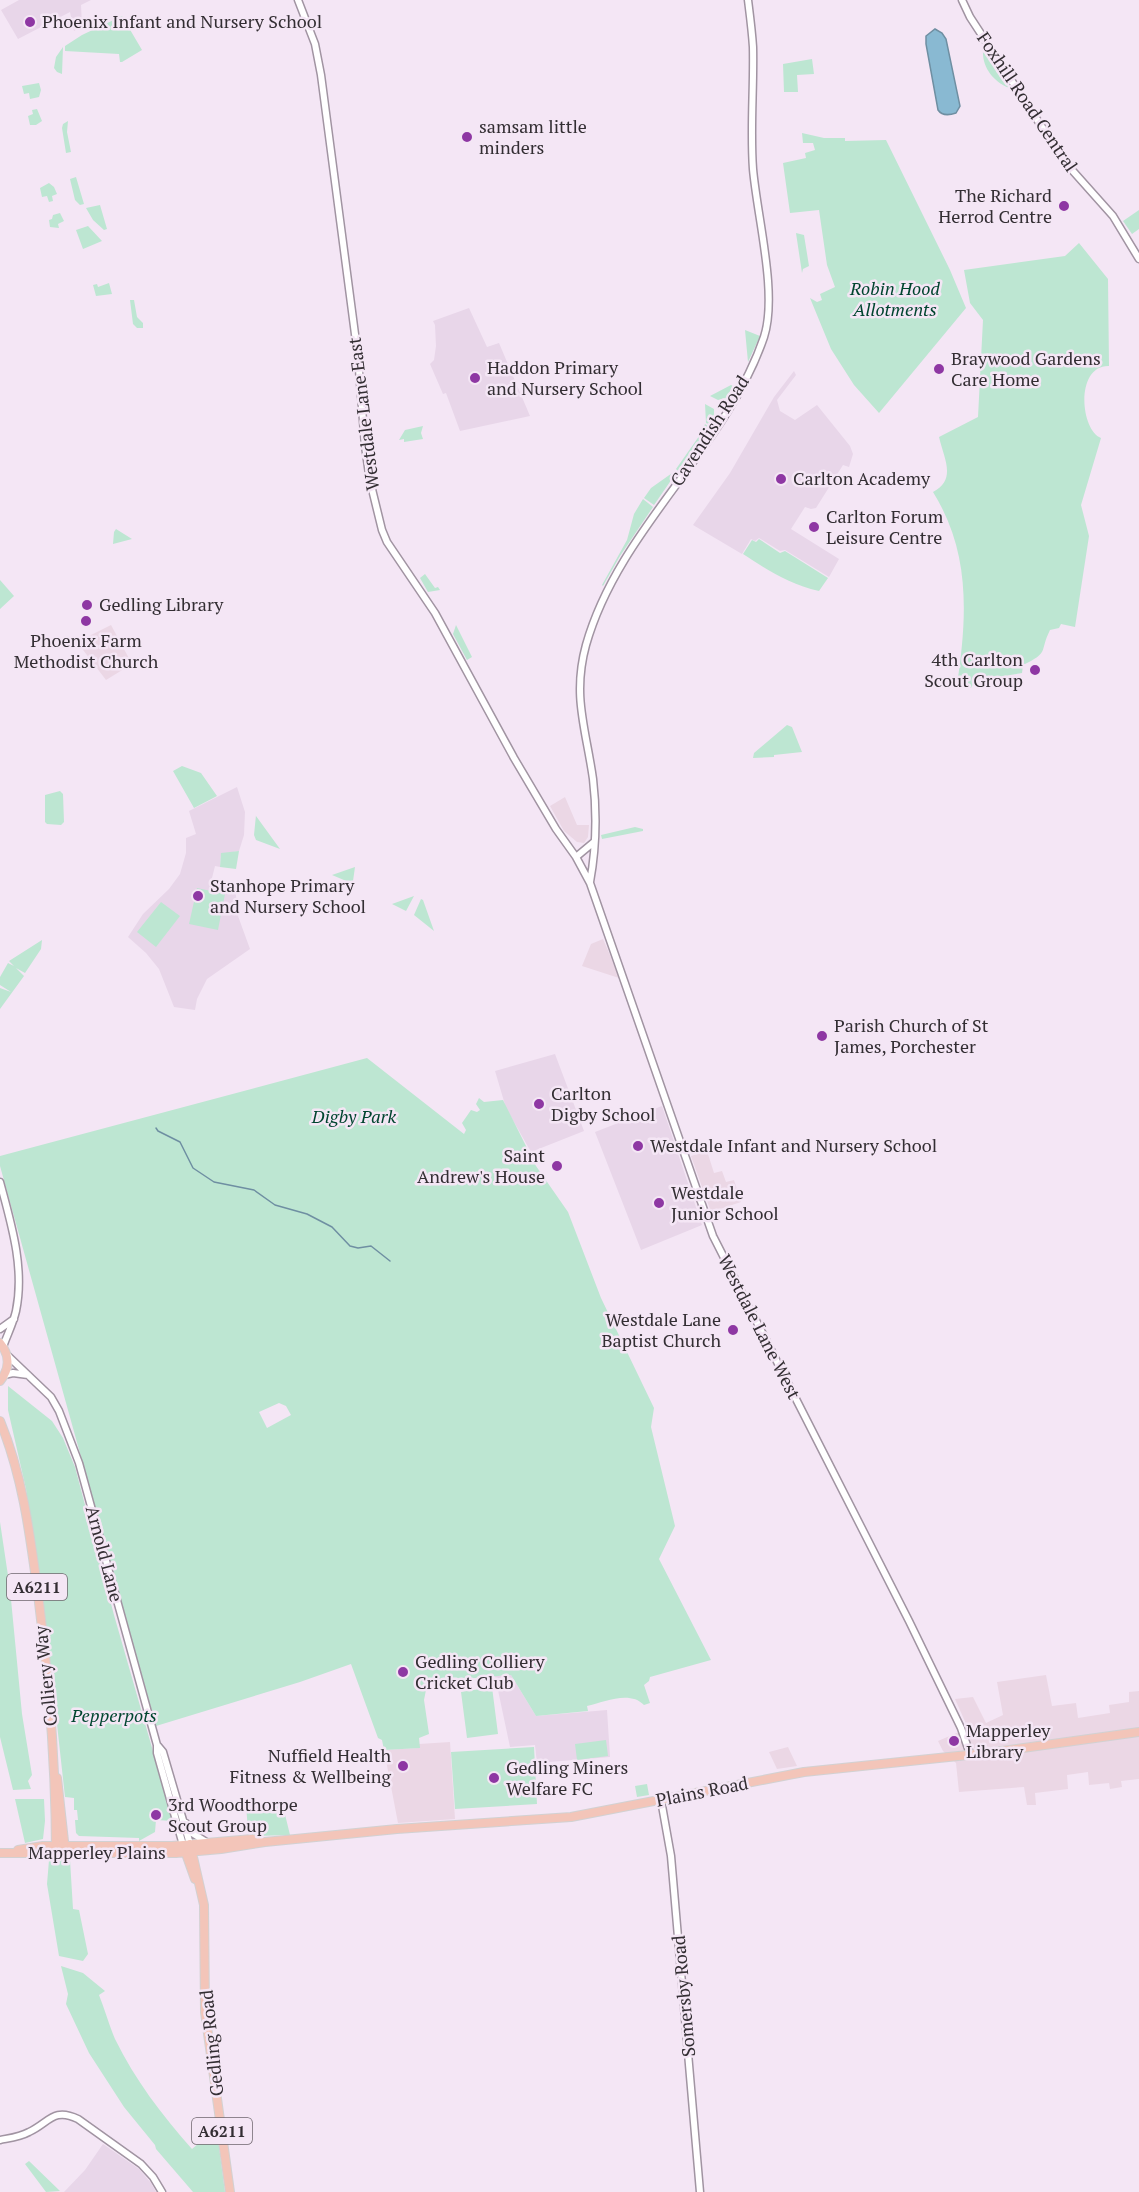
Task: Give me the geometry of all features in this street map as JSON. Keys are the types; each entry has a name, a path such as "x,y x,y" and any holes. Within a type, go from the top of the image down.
{"main road":[{"path":"2,1378 8,1365 3,1348"},
{"name":"Colliery Way","path":"0,1421 11,1448 25,1507 42,1628 61,1850"},
{"name":"Plains Road","path":"187,1849 404,1828 571,1817 804,1772 970,1755 1139,1732"},
{"name":"Plains Road","path":"187,1849 208,1843 252,1839 265,1842"},
{"name":"Mapperley Plains","path":"1,1853 43,1846 61,1850 187,1849"},
{"name":"Gedling Road","path":"187,1849 202,1894 205,1924 205,2012 230,2192"}],"street":[{"name":"Westdale Lane East","path":"298,0 319,57 358,357 367,463 382,530 387,542 428,600 520,768 590,883"},
{"name":"Cavendish Road","path":"590,883 594,858 594,791 580,716 579,698 580,673 590,631 631,550 726,411 750,370 767,326 769,309 767,273 754,170 751,120 753,45 748,0"},
{"name":"Foxhill Road Central","path":"962,0 975,26 1055,147 1113,216 1139,259"},
{"path":"576,857 590,848 594,842"},
{"name":"Westdale Lane West","path":"590,883 713,1236 909,1621 961,1728 970,1755"},
{"path":"0,1182 17,1256 17,1301 14,1318 3,1348"},
{"path":"0,1329 14,1318"},
{"name":"Arnold Lane","path":"3,1348 51,1397 72,1444 157,1746 157,1753 187,1849"},
{"path":"2,1378 13,1373 28,1375"},
{"name":"Arnold Lane","path":"157,1746 163,1752 182,1818 187,1849"},
{"name":"Somersby Road","path":"661,1800 674,1883 700,2192"},
{"path":"182,1818 192,1833 208,1843"},
{"path":"0,2140 29,2132 55,2116 69,2116 78,2119 141,2164 153,2177 162,2192"}],"shaded area":[{"name":"Phoenix Infant and Nursery School","path":"19,0 91,0 81,5 82,26 74,31 70,12 18,39 1,10"},
{"name":"Haddon Primary and Nursery School","path":"469,308 487,347 499,343 530,416 460,431 446,393 443,394 430,364 434,360 436,346 433,321"},
{"name":"Carlton Academy","path":"794,371 796,375 777,400 780,411 795,420 817,405 850,446 853,454 849,467 843,465 816,508 805,507 791,529 839,559 829,577 785,550 780,551 759,538 755,541 751,539 742,554 693,525 730,473 774,397"},
{"path":"111,625 132,664 106,680 77,642"},
{"name":"Stanhope Primary and Nursery School","path":"237,787 245,812 244,835 239,851 221,854 220,867 215,866 211,882 235,886 238,916 250,949 207,979 197,999 195,1010 174,1007 159,969 128,937 143,914 169,889 180,874 186,853 186,838 196,834 189,811"},
{"path":"565,797 577,825 589,825 588,837 584,843 577,842 564,831 550,806"},
{"path":"603,939 619,978 582,966 591,944"},
{"name":"Carlton Digby School","path":"555,1054 584,1131 531,1152 506,1108 495,1071"},
{"path":"662,1106 702,1225 641,1250 595,1132"},
{"path":"707,1151 714,1173 722,1171 726,1182 734,1180 741,1202 711,1212 691,1156"},
{"path":"511,1675 536,1716 607,1710 610,1757 537,1763 535,1745 510,1747 495,1676"},
{"path":"1046,1675 1052,1706 1076,1703 1078,1718 1110,1713 1109,1705 1129,1702 1129,1692 1139,1691 1139,1779 1121,1781 1122,1787 1110,1789 1109,1783 1089,1785 1088,1772 1067,1775 1068,1789 1035,1793 1036,1805 1027,1805 1024,1787 959,1792 956,1763 943,1751 938,1741 967,1726 955,1699 973,1697 986,1723 1003,1715 997,1682"},
{"path":"450,1742 455,1819 398,1823 384,1750 419,1748 419,1744"},
{"path":"788,1747 797,1766 777,1769 769,1752"},
{"path":"103,2144 139,2169 156,2192 64,2192 85,2170"}],"green space":[{"path":"122,16 142,50 122,62 120,62 119,54 65,51 65,46 82,35"},
{"path":"63,47 62,74 54,68 56,57"},
{"path":"983,50 1009,88 998,82 990,73 984,62"},
{"path":"812,59 814,74 797,75 798,92 784,92 783,64"},
{"path":"39,83 41,90 39,97 30,99 29,93 24,94 22,86"},
{"path":"37,109 42,121 36,125 30,125 28,116 33,114 32,110"},
{"path":"68,121 67,132 71,152 66,153 62,128 63,124"},
{"name":"Robin Hood Allotments","path":"802,133 824,138 845,138 845,141 886,140 950,270 966,308 879,413 854,385 831,349 810,298 817,302 822,300 820,294 835,287 827,265 819,210 790,213 783,163 806,158 805,153 815,150 813,143 803,143"},
{"path":"76,177 84,204 80,205 75,200 70,179"},
{"path":"49,183 57,194 52,196 53,201 49,202 47,196 42,197 40,188"},
{"path":"100,205 107,229 104,230 93,220 86,208"},
{"path":"1139,210 1139,229 1132,234 1123,221"},
{"path":"60,213 64,221 58,224 59,228 50,227 49,220 53,215"},
{"path":"88,226 102,241 83,249 76,230"},
{"path":"796,233 804,235 809,266 803,269 802,273"},
{"path":"1079,243 1108,279 1109,366 1098,368 1090,376 1084,399 1089,423 1094,433 1101,438 1081,505 1089,536 1075,627 1061,624 1059,628 1050,630 1041,654 1023,665 1022,673 979,680 974,682 971,688 957,685 963,635 963,586 954,538 933,492 945,481 947,475 946,461 939,437 978,417 983,320 970,303 964,270 1065,256"},
{"path":"109,283 112,294 96,296 93,285 97,284 98,287"},
{"path":"130,300 134,300 137,317 143,323 143,328 137,328 133,324"},
{"path":"745,330 760,336 748,362"},
{"path":"733,386 726,398 718,400 710,396"},
{"path":"705,404 714,409 714,421 711,425 706,423"},
{"path":"705,424 709,427 678,471 676,469 702,432"},
{"path":"423,426 421,433 423,439 404,442 404,439 399,440 405,430"},
{"path":"675,471 654,505 644,498 651,488"},
{"path":"643,499 653,507 603,586 627,540 634,514"},
{"path":"116,529 132,539 113,544"},
{"path":"759,539 780,553 785,551 828,578 819,591 789,581 743,554 752,540 756,542"},
{"path":"425,574 435,588 438,587 440,590 428,592 420,578"},
{"path":"0,580 14,596 0,609"},
{"path":"456,625 472,657 467,660 453,634"},
{"path":"787,725 792,727 802,752 753,758 754,753"},
{"path":"182,766 201,773 217,796 194,808 173,771"},
{"path":"60,791 63,794 64,822 61,825 47,824 45,822 45,795"},
{"path":"256,815 280,849 256,840 254,835"},
{"path":"635,827 643,831 602,839 601,835"},
{"path":"239,851 236,869 220,867 221,853"},
{"path":"355,867 351,883 332,875"},
{"path":"197,888 225,894 218,930 189,924"},
{"path":"414,896 406,911 392,904"},
{"path":"421,899 423,900 434,931 414,915"},
{"path":"161,902 180,916 156,947 137,932"},
{"path":"42,940 41,949 25,973 16,968 24,976 0,1009 0,988 11,992 0,985 0,977 8,963 14,966 9,961"},
{"name":"Digby Park","path":"367,1058 464,1134 466,1130 462,1123 471,1110 477,1112 480,1110 476,1104 479,1098 484,1102 503,1100 536,1166 568,1212 601,1298 654,1408 651,1427 675,1526 659,1559 711,1660 650,1677 644,1685 650,1703 644,1705 632,1698 617,1698 587,1706 588,1711 536,1716 511,1675 452,1680 427,1685 424,1700 429,1734 419,1738 420,1748 384,1750 351,1664 156,1726 0,1166 0,1156","holes":["279,1403 286,1406 291,1415 267,1428 259,1412"]},
{"name":"Pepperpots","path":"8,1386 52,1421 63,1438 75,1467 114,1615 173,1821 156,1820 155,1832 139,1841 139,1838 79,1836 76,1833 75,1820 78,1820 77,1810 74,1810 74,1798 65,1797 46,1624 26,1489 8,1410"},
{"path":"0,1522 10,1589 22,1714 32,1775 28,1781 31,1789 13,1790 0,1737"},
{"path":"492,1687 498,1734 467,1738 461,1692"},
{"path":"606,1740 608,1756 577,1760 575,1744"},
{"name":"Gedling Miners Welfare FC","path":"534,1747 537,1804 455,1809 451,1752"},
{"path":"647,1784 649,1795 637,1797 635,1786"},
{"path":"15,1799 44,1799 43,1839 25,1843"},
{"path":"282,1802 290,1835 254,1836 248,1830 246,1805"},
{"path":"49,1860 70,1860 73,1909 79,1910 88,1954 83,1961 59,1956 47,1884"},
{"path":"61,1966 83,1973 105,1991 99,1995 113,2034 131,2069 150,2097 192,2149 211,2133 216,2124 225,2192 193,2192 124,2107 89,2053 66,2004 68,1994"},
{"path":"29,2161 60,2191 46,2192 25,2164"}],"water":[{"path":"935,29 946,39 960,106 956,113 944,114 938,110 926,44 926,36"}],"waterway":[{"path":"156,1128 180,1142 193,1168 214,1182 254,1190 275,1205 307,1214 332,1227 350,1246 358,1248 371,1246 390,1261"}],"place":[{"name":"Phoenix Infant and Nursery School","path":"30,22"},
{"name":"samsam little minders","path":"467,137"},
{"name":"The Richard Herrod Centre","path":"1064,206"},
{"name":"Braywood Gardens Care Home","path":"939,369"},
{"name":"Haddon Primary and Nursery School","path":"475,378"},
{"name":"Carlton Academy","path":"781,479"},
{"name":"Carlton Forum Leisure Centre","path":"814,527"},
{"name":"Gedling Library","path":"87,605"},
{"name":"Phoenix Farm Methodist Church","path":"86,621"},
{"name":"4th Carlton Scout Group","path":"1035,670"},
{"name":"Stanhope Primary and Nursery School","path":"198,896"},
{"name":"Parish Church of St James, Porchester","path":"822,1036"},
{"name":"Carlton Digby School","path":"539,1104"},
{"name":"Westdale Infant and Nursery School","path":"638,1146"},
{"name":"Saint Andrew's House","path":"557,1166"},
{"name":"Westdale Junior School","path":"659,1203"},
{"name":"Westdale Lane Baptist Church","path":"733,1330"},
{"name":"Gedling Colliery Cricket Club","path":"403,1672"},
{"name":"Mapperley Library","path":"954,1741"},
{"name":"Nuffield Health Fitness & Wellbeing","path":"403,1766"},
{"name":"Gedling Miners Welfare FC","path":"494,1778"},
{"name":"3rd Woodthorpe Scout Group","path":"156,1815"}]}
